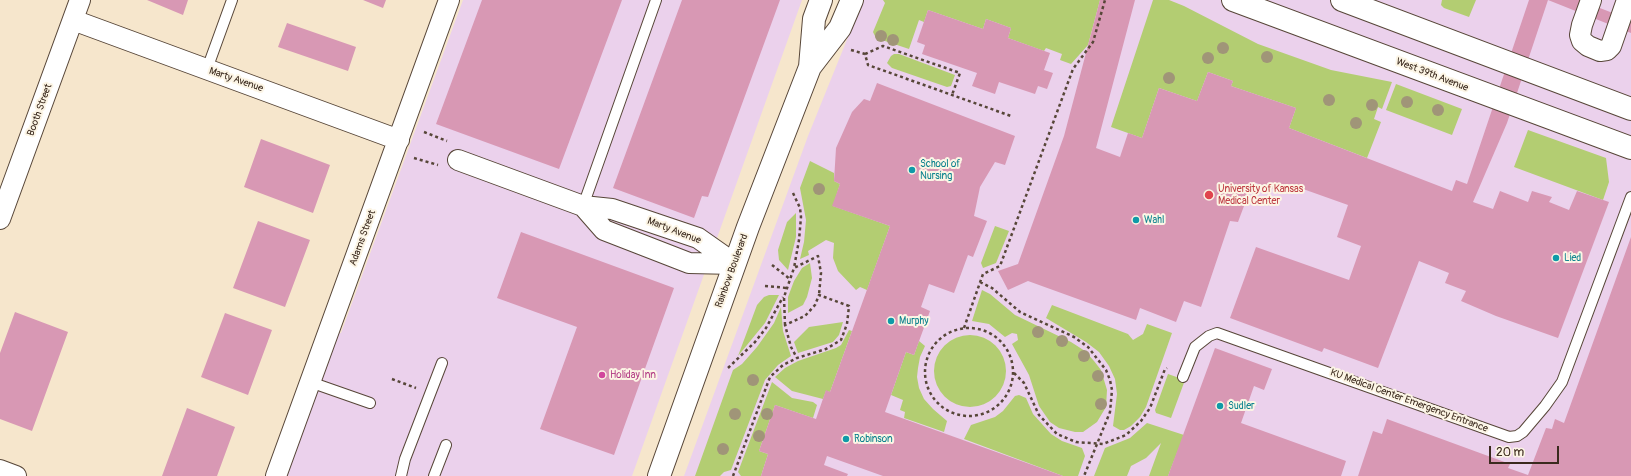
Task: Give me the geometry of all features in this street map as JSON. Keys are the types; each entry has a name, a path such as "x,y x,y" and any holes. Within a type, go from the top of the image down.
{"main road":[{"name":"Rainbow Boulevard","path":"659,476 735,264 810,67 814,20 821,0"},
{"name":"Rainbow Boulevard","path":"810,67 840,28 852,0"},
{"name":"West 39th Avenue","path":"1233,0 1631,148"},
{"path":"1342,0 1631,109"}],"street":[{"name":"Booth Street","path":"0,219 80,0"},
{"name":"Adams Street","path":"276,476 449,0"},
{"path":"1591,0 1580,35 1582,41 1588,46 1600,51 1607,50 1611,46 1627,0"},
{"name":"Marty Avenue","path":"73,20 399,140"},
{"name":"Marty Avenue","path":"458,160 583,206 612,209 698,238 735,264"},
{"path":"0,470 16,476"}],"lane":[{"path":"207,69 232,0"},
{"path":"583,206 656,0"},
{"name":"KU Medical Center Emergency Entrance","path":"1183,377 1195,347 1209,336 1217,333 1509,437 1517,436 1523,432 1545,406 1562,382 1631,197"},
{"path":"402,476 405,459 442,363"},
{"path":"310,382 370,403"},
{"path":"434,476 446,445"}],"path":[{"path":"964,328 983,274 1000,266 1073,69 1093,42 1105,0"},
{"path":"849,49 865,54 883,46 960,73 952,95"},
{"path":"865,54 868,66 1011,116"},
{"path":"410,157 436,166 458,160 446,140 419,130"},
{"path":"728,368 755,342 766,328 784,297 794,268 799,240 801,217 800,208 793,194"},
{"path":"785,325 805,316 815,305 821,284 818,256 794,268"},
{"path":"772,265 790,279"},
{"path":"980,282 992,288 1020,312 1074,337 1088,347 1098,358 1110,380 1112,390 1110,412 1084,476"},
{"path":"765,286 787,288"},
{"path":"733,476 768,381 776,370 797,358 836,345 841,340 846,330 850,306 819,295"},
{"path":"784,297 785,325 791,346 797,358"},
{"path":"964,328 981,329 994,335 1005,345 1012,358 1014,373 1011,387 1004,400 993,410 980,415 965,416 951,412 938,404 930,392 925,378 925,364 930,350 940,339 952,331 964,328"},
{"path":"1014,373 1024,383 1039,415 1058,434 1076,442 1097,444 1115,441 1134,428 1150,408 1165,369 1172,367"},
{"path":"392,379 418,388"}],"shaded area":[{"path":"463,0 802,0 632,476 279,476 335,334 341,333"},
{"name":"University of Kansas Medical Center","path":"863,0 1631,0 1631,476 684,476 808,136"}],"green space":[{"path":"883,0 1100,0 1088,45 1071,64 1060,60 1062,54 1046,48 1044,51 1008,38 1011,28 986,19 983,29 928,10 924,22 919,20 909,49 876,38 873,32 885,3"},
{"path":"1153,0 1169,0 1184,6 1258,44 1331,70 1392,82 1382,109 1378,107 1374,119 1381,122 1367,158 1289,128 1296,108 1231,86 1233,81 1208,72 1197,101 1159,88 1142,138 1111,127"},
{"path":"1442,0 1476,0 1469,17 1444,8 1441,5"},
{"path":"894,54 899,54 955,75 951,86 947,87 892,68 887,63"},
{"path":"1396,84 1462,109 1452,135 1386,110"},
{"path":"1528,130 1606,158 1609,182 1603,200 1514,167"},
{"path":"810,161 834,173 834,181 840,184 833,206 890,226 867,290 860,287 856,290 838,271 833,258 834,243 826,240 808,251 809,255 800,259 804,242 806,220 800,188"},
{"path":"796,213 796,237 788,270 779,260 778,250 787,222"},
{"path":"995,226 1009,231 996,263 983,268 981,263"},
{"path":"810,263 812,278 807,297 803,305 788,313 788,297 794,281 802,268"},
{"path":"982,290 990,294 1015,315 1071,342 1085,351 1094,361 1101,370 1107,390 1106,407 1097,422 1083,432 1075,432 1059,428 1050,422 1039,406 1029,375 1012,344 1018,340 1017,334 1012,333 1005,337 989,324 972,321"},
{"path":"769,295 779,295 765,323 738,356 757,305 764,297"},
{"path":"1052,305 1128,334 1133,340 1143,334 1147,324 1172,333 1146,407 1140,417 1131,426 1124,430 1120,430 1113,426 1117,394 1115,379 1109,366 1099,352 1086,342 1046,318"},
{"path":"781,307 783,331 791,356 778,365 765,380 731,470 724,472 720,476 695,476 733,370 742,364 757,347 774,323"},
{"path":"843,322 839,335 833,342 798,353 794,342 809,327"},
{"path":"849,330 852,331 830,392 826,391 823,399 792,391 775,377 785,368 798,361 841,345"},
{"path":"963,335 977,335 984,337 996,345 1004,357 1006,371 1004,385 996,397 984,405 977,407 963,407 956,405 944,397 936,385 934,378 934,364 936,357 944,345 956,337"},
{"path":"919,341 925,346 920,357 918,368 917,377 919,388 924,399 947,421 944,432 904,418 905,412 900,410 903,400 891,395 906,352 914,355"},
{"path":"1168,374 1185,380 1171,418 1156,413 1155,410"},
{"path":"772,382 792,398 813,402 817,405 813,418 775,405 759,451 768,454 761,476 741,476 738,472"},
{"path":"1019,395 1026,398 1033,414 1051,434 1062,441 1082,448 1085,456 1078,476 1063,476 964,439 971,425 995,417 1003,411 1015,396"},
{"path":"1147,423 1184,435 1168,476 1149,476 1161,443 1146,458 1131,466 1127,476 1094,476 1105,448 1130,438"}],"building":[{"path":"147,0 188,0 183,15"},
{"path":"363,0 386,0 383,8"},
{"path":"482,0 622,0 559,169 436,124"},
{"path":"682,0 780,0 708,197 702,196 694,218 613,188"},
{"name":"Wahl","path":"1100,0 1135,0 1096,148 1120,157 1128,133 1142,138 1159,88 1197,101 1208,72 1233,81 1231,86 1296,108 1289,128 1452,191 1456,180 1467,184 1529,0 1548,0 1507,123 1473,202 1493,209 1500,191 1528,202 1532,191 1552,197 1549,202 1569,210 1577,191 1609,202 1558,338 1496,316 1461,301 1466,291 1445,283 1449,273 1419,261 1378,368 1324,348 1322,352 1230,318 1256,247 1349,280 1361,246 1337,237 1348,205 1289,184 1286,193 1253,182 1238,222 1230,221 1201,307 1184,301 1176,322 1140,308 1136,320 1028,281 1008,290 998,271 1018,264 1064,136"},
{"path":"1548,0 1579,0 1631,20 1631,33"},
{"path":"928,10 983,29 986,19 1011,28 1008,38 1050,53 1044,70 1053,73 1047,89 1038,86 1035,94 999,82 995,94 972,86 977,73 922,54 925,45 917,42"},
{"path":"287,23 356,47 348,71 278,47"},
{"path":"877,83 1015,136 1005,165 995,162 980,187 974,216 987,221 973,257 968,255 954,293 929,284 921,307 930,311 914,355 906,352 885,412 1063,476 883,476 827,456 824,465 848,474 847,476 761,476 768,454 759,451 775,405 816,419 826,390 830,392 890,226 832,206 840,184 834,181 836,148 852,112 864,99 870,101"},
{"path":"261,139 330,165 313,213 244,187"},
{"path":"258,221 310,240 285,307 233,288"},
{"path":"521,232 674,288 614,455 540,429 577,327 497,298"},
{"path":"1631,237 1631,476 1358,476 1373,431 1382,434 1387,419 1510,464 1508,468 1528,475 1546,428 1552,429 1555,419 1564,423"},
{"path":"15,312 68,332 32,431 0,419 0,353"},
{"path":"225,313 272,330 248,395 201,377"},
{"name":"Sudler","path":"1215,348 1272,369 1264,390 1254,386 1241,423 1346,461 1341,476 1168,476"},
{"path":"187,408 235,427 217,476 162,476"}],"place":[{"name":"School of Nursing","path":"912,170"},
{"name":"University of Kansas Medical Center","path":"1209,195"},
{"name":"Wahl","path":"1136,220"},
{"name":"Lied","path":"1556,258"},
{"name":"Murphy","path":"891,321"},
{"name":"Holiday Inn","path":"602,375"},
{"name":"Sudler","path":"1220,406"},
{"name":"Robinson","path":"846,439"}]}
